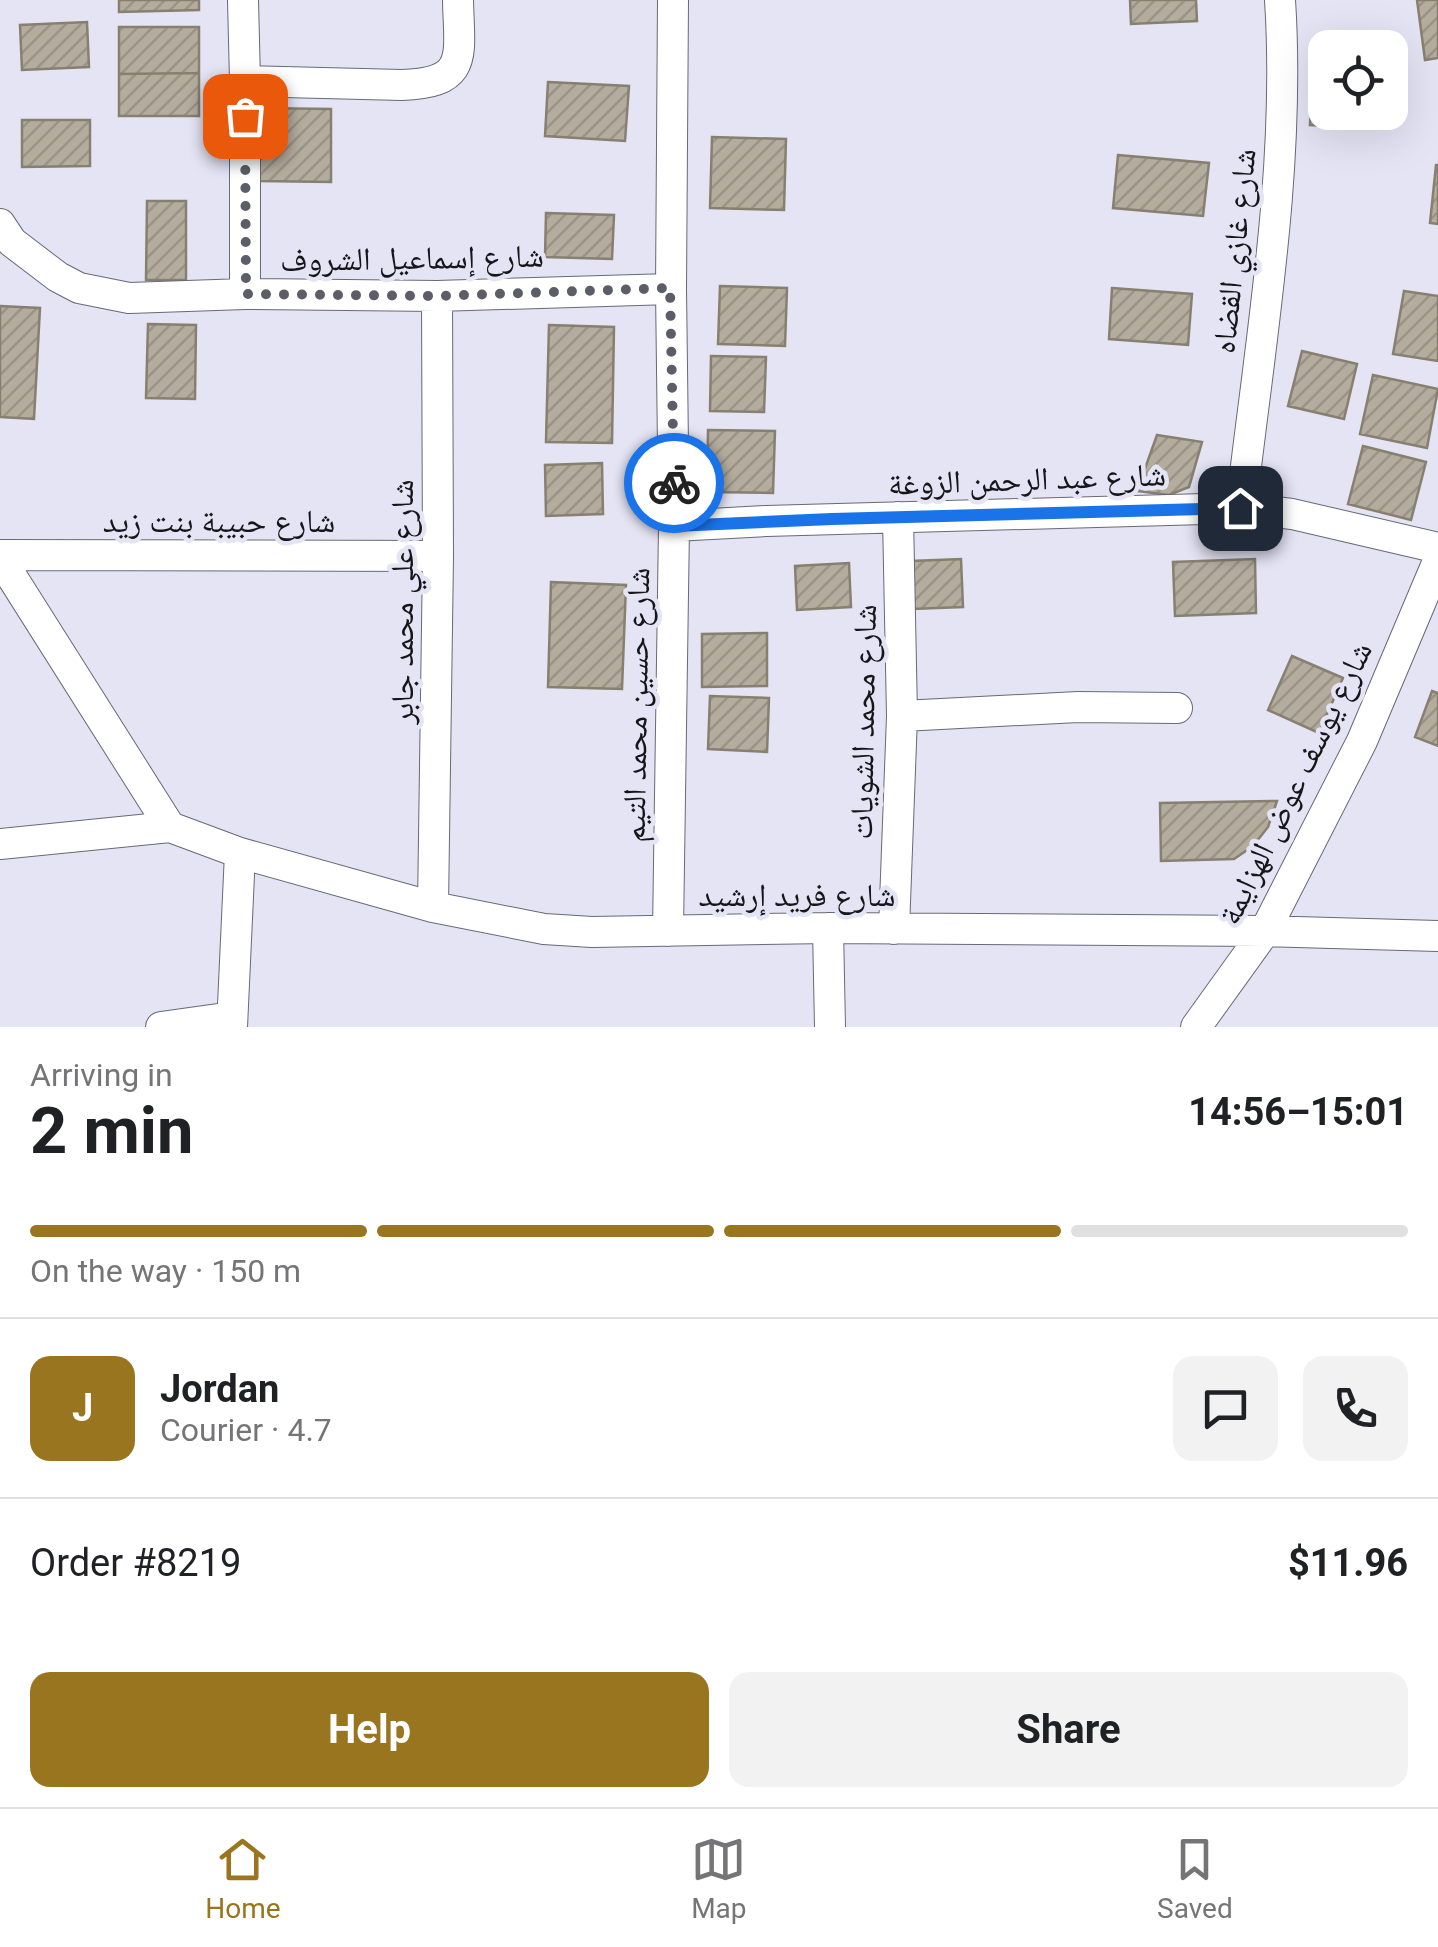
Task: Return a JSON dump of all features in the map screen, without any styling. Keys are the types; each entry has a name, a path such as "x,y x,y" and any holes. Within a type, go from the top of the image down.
{"street":[{"path":"242,0 246,294"},
{"path":"245,81 402,85 444,78 456,64 459,48 458,0"},
{"name":"شارع حسين محمد التيم","path":"668,931 674,526 670,288 673,0"},
{"name":"شارع غازي القضاه","path":"1240,508 1280,155 1284,56 1280,0"},
{"name":"شارع إسماعيل الشروف","path":"0,224 12,242 58,277 79,288 130,298 246,294 437,296 670,288"},
{"name":"شارع علي محمد جابر","path":"434,907 437,296"},
{"name":"شارع عبد الرحمن الزوغة","path":"674,526 1240,508 1292,514 1438,548"},
{"name":"شارع محمد الشويات","path":"894,928 902,716 898,517"},
{"path":"0,556 170,827"},
{"name":"شارع حبيبة بنت زيد","path":"0,556 438,556"},
{"name":"شارع يوسف عوض الهزايمة","path":"1196,1027 1264,931 1362,741 1438,561"},
{"path":"902,716 1177,708"},
{"name":"شارع فريد إرشيد","path":"0,844 170,827 240,853 434,907 544,929 592,932 894,928 1438,936"},
{"path":"162,1027 232,1022 240,853"},
{"path":"828,928 830,1027"}],"building":[{"path":"119,0 199,0 199,10 119,12"},
{"path":"1130,0 1196,0 1197,21 1131,24"},
{"path":"1417,0 1438,0 1438,58 1425,60"},
{"path":"87,22 89,67 22,70 20,25"},
{"path":"119,27 199,27 199,73 119,74"},
{"path":"199,73 199,116 119,116 119,74"},
{"path":"548,82 629,86 625,141 545,136"},
{"path":"257,108 331,109 331,182 257,181"},
{"path":"22,120 90,120 90,166 22,167"},
{"path":"712,137 786,139 784,210 710,208"},
{"path":"1118,155 1209,163 1203,216 1113,208"},
{"path":"1438,165 1438,224 1430,223"},
{"path":"147,201 186,201 186,280 146,280"},
{"path":"546,213 614,215 612,259 545,257"},
{"path":"720,286 787,288 785,346 718,344"},
{"path":"1112,288 1192,294 1188,345 1109,339"},
{"path":"1404,291 1438,296 1438,361 1393,354"},
{"path":"0,306 40,308 34,419 0,417"},
{"path":"148,324 196,325 195,399 146,398"},
{"path":"549,325 614,327 612,443 546,442"},
{"path":"1302,351 1357,364 1344,419 1288,406"},
{"path":"711,356 766,357 764,412 710,411"},
{"path":"1373,375 1438,389 1427,448 1360,434"},
{"path":"708,430 775,431 773,493 707,492"},
{"path":"1157,435 1202,442 1189,487 1169,495 1137,491"},
{"path":"1363,446 1426,462 1411,520 1348,504"},
{"path":"602,463 603,514 546,516 545,465"},
{"path":"961,559 963,607 912,609 911,561"},
{"path":"1255,559 1256,613 1175,616 1173,562"},
{"path":"849,563 851,607 797,610 795,566"},
{"path":"551,582 626,585 622,689 548,687"},
{"path":"767,633 767,686 702,687 702,634"},
{"path":"1292,656 1343,678 1319,733 1268,710"},
{"path":"1432,691 1438,693 1438,746 1415,737"},
{"path":"710,696 769,698 767,752 708,749"},
{"path":"1277,801 1268,827 1253,846 1234,859 1161,861 1160,803"}],"way so far":[{"path":"245,116 246,294 437,296 670,288 674,483"}],"route":[{"path":"674,483 674,526 1240,508"}]}
